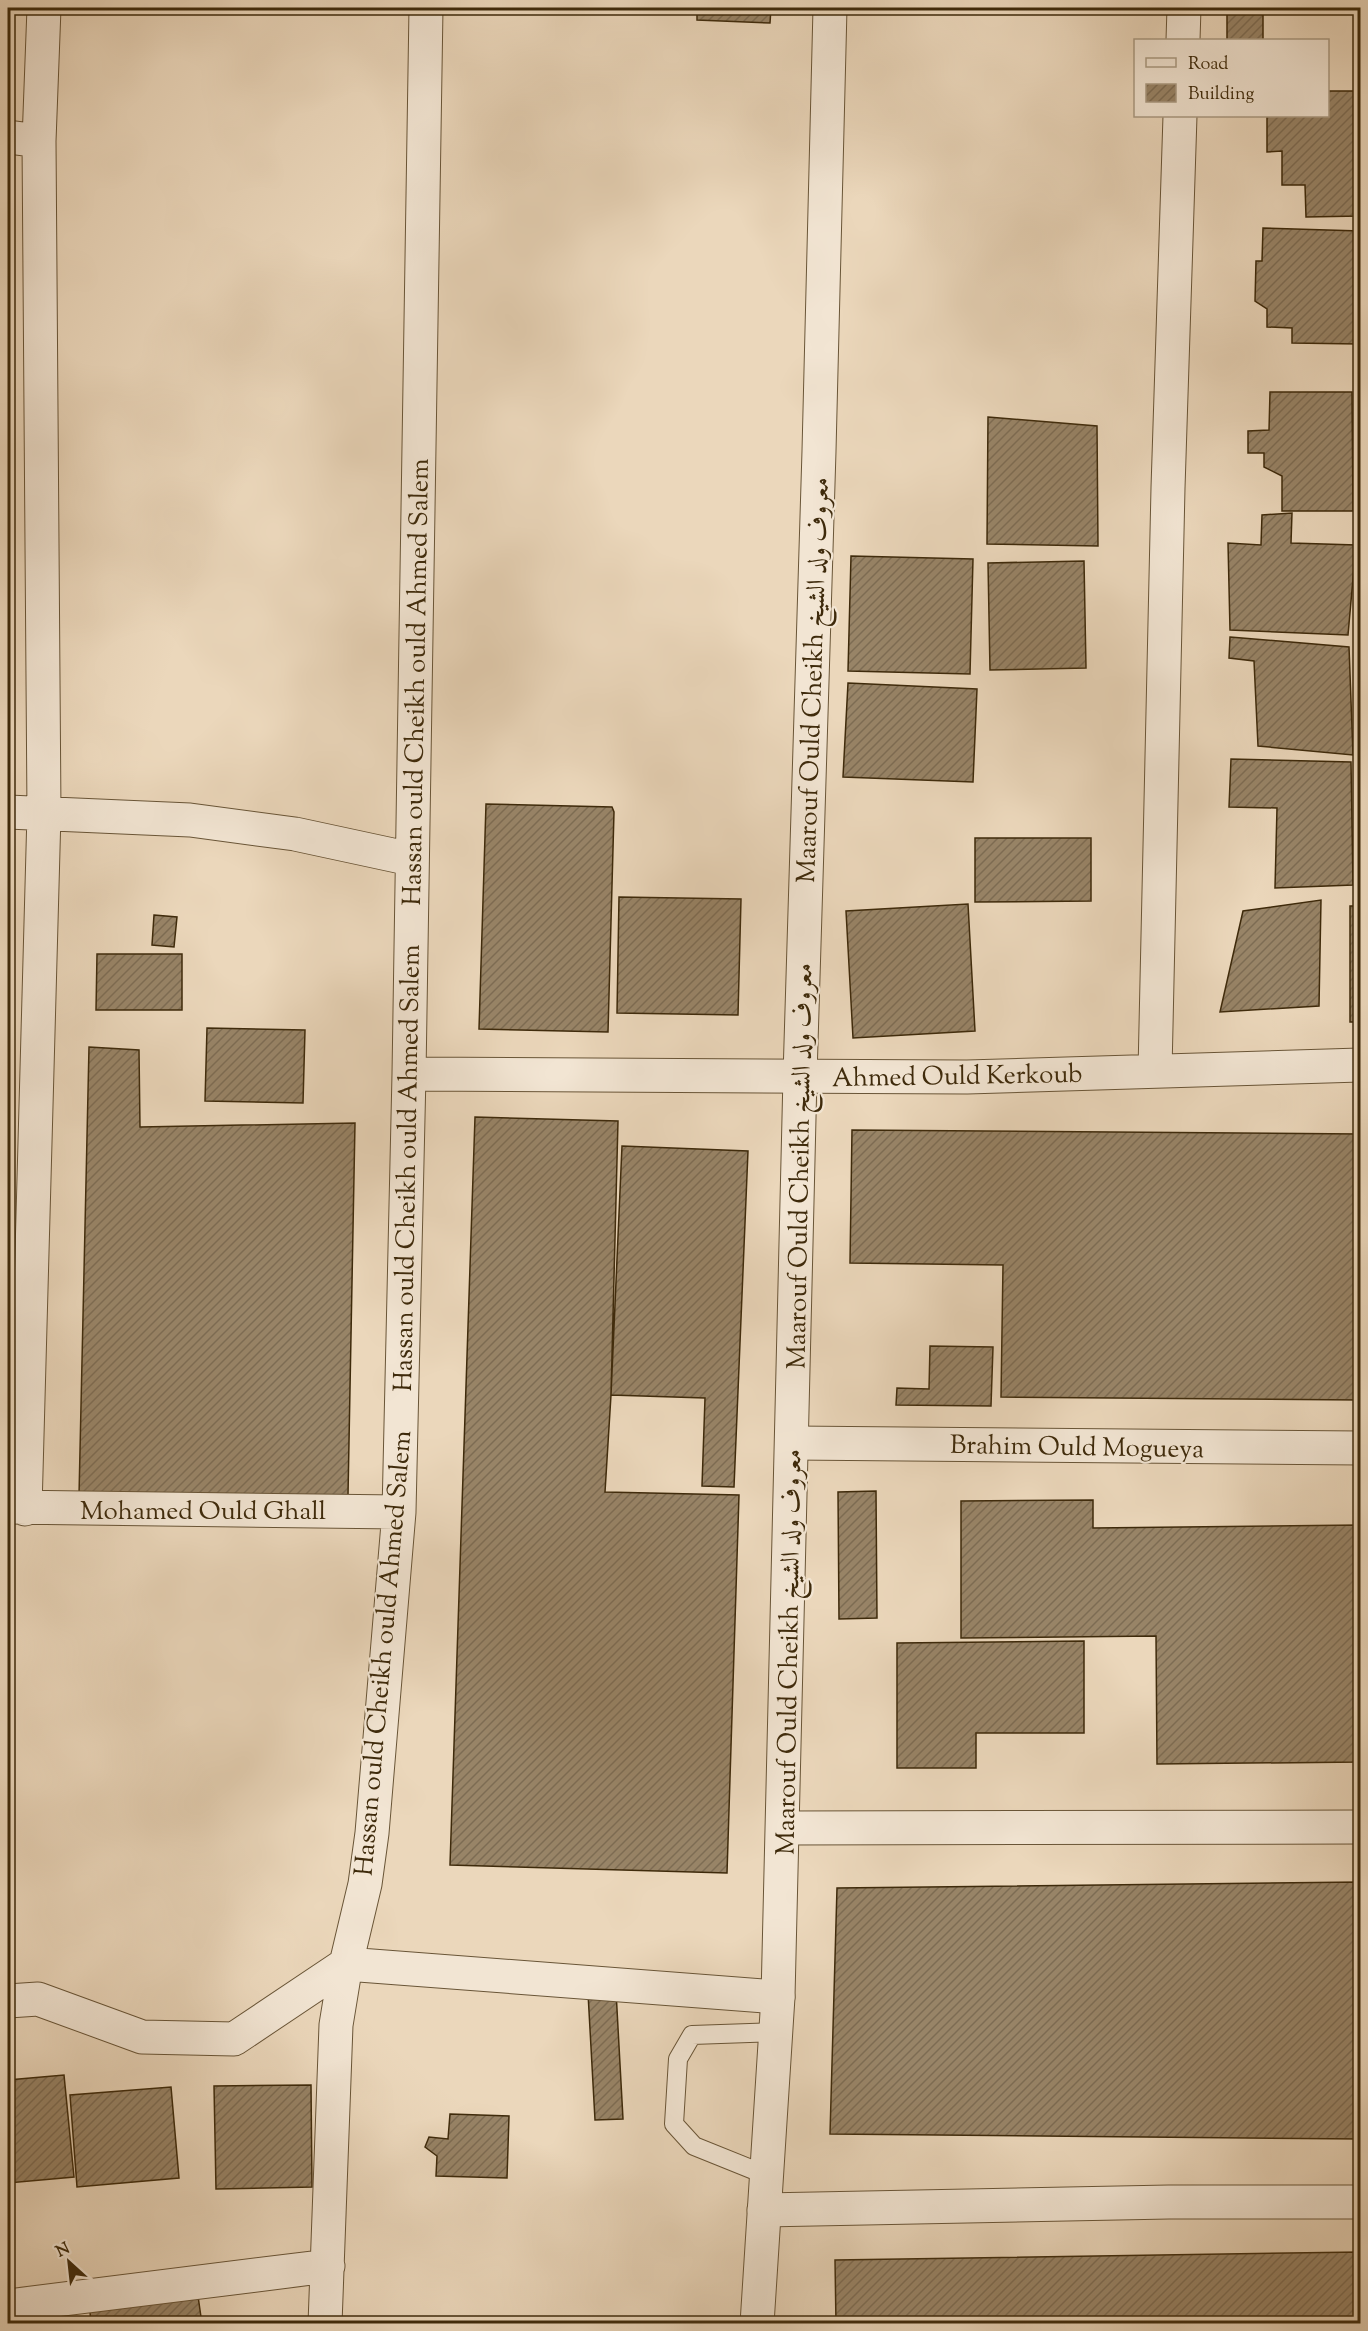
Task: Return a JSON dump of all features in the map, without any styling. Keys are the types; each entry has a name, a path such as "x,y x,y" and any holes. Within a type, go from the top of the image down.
{"street":[{"path":"16,1508 44,813 23,139 44,8"},
{"name":"Hassan ould Cheikh ould Ahmed Salem","path":"325,2324 332,2080 336,2025 346,1964 365,1884 372,1833 399,1512 409,1074 426,8"},
{"name":"Maarouf Ould Cheikh معروف ولد الشيخ","path":"757,2324 778,1997 800,1076 830,8"},
{"path":"1183,39 1184,8"},
{"path":"1155,1071 1180,117"},
{"path":"8,812 190,820 295,834 411,859"},
{"name":"Ahmed Ould Kerkoub","path":"409,1074 967,1077 1360,1065"},
{"name":"Brahim Ould Mogueya","path":"793,1443 1360,1448"},
{"name":"Mohamed Ould Ghall","path":"16,1508 399,1512"},
{"path":"783,1828 1360,1827"},
{"path":"8,2001 38,1999 142,2037 234,2039 346,1964 778,1997"},
{"path":"764,2210 1157,2202 1360,2202"},
{"path":"8,2306 53,2312 328,2266"}],"lane":[{"path":"766,2175 694,2146 674,2124 678,2059 692,2035 776,2032"}],"building":[{"path":"697,8 771,8 770,23 697,20"},
{"path":"1227,8 1263,8 1263,39 1227,39"},
{"path":"1329,91 1359,91 1360,216 1306,217 1305,185 1282,185 1282,151 1267,152 1267,117 1329,117"},
{"path":"1263,228 1360,231 1358,344 1292,343 1292,328 1267,327 1267,309 1255,301 1256,261 1262,261"},
{"path":"1270,392 1352,392 1353,511 1282,511 1282,476 1264,467 1264,453 1248,453 1248,431 1269,430"},
{"path":"988,417 1097,426 1098,546 987,544"},
{"path":"1292,513 1291,543 1356,545 1348,635 1230,630 1228,543 1261,545 1262,515"},
{"path":"851,556 973,559 970,674 848,671"},
{"path":"1084,561 1086,668 990,670 988,563"},
{"path":"1230,637 1349,647 1353,755 1258,746 1254,661 1229,658"},
{"path":"848,683 977,689 973,782 843,777"},
{"path":"1231,759 1351,762 1353,885 1275,888 1277,808 1229,807"},
{"path":"486,804 612,807 614,812 608,1032 479,1029"},
{"path":"975,838 1091,838 1091,901 975,902"},
{"path":"619,897 741,899 738,1015 617,1013"},
{"path":"1321,900 1319,1006 1220,1012 1243,911"},
{"path":"968,904 975,1031 853,1038 846,911"},
{"path":"1350,906 1360,906 1360,1022 1350,1022"},
{"path":"154,915 177,917 174,947 152,945"},
{"path":"97,954 182,954 182,1010 96,1010"},
{"path":"207,1028 305,1030 303,1103 205,1101"},
{"path":"89,1047 139,1050 140,1127 355,1123 348,1495 79,1496"},
{"path":"475,1117 618,1121 611,1395 605,1492 739,1495 727,1873 450,1865"},
{"path":"852,1130 1360,1134 1360,1400 1001,1397 1003,1265 850,1263"},
{"path":"622,1146 748,1151 734,1487 702,1486 705,1398 611,1395"},
{"path":"930,1346 993,1347 991,1406 896,1405 897,1388 929,1389"},
{"path":"876,1491 877,1618 839,1619 838,1492"},
{"path":"1093,1500 1093,1528 1360,1525 1360,1762 1157,1764 1156,1636 961,1638 961,1501"},
{"path":"1084,1641 1084,1733 976,1733 976,1768 897,1768 897,1643"},
{"path":"1360,1882 1360,2139 830,2134 837,1888"},
{"path":"616,1991 623,2119 595,2120 588,1993"},
{"path":"64,2075 74,2177 8,2183 8,2080"},
{"path":"311,2085 312,2187 216,2189 214,2086"},
{"path":"171,2087 179,2178 77,2187 70,2095"},
{"path":"450,2114 509,2116 507,2178 436,2176 437,2156 425,2147 429,2137 448,2139"},
{"path":"1360,2252 1360,2324 836,2324 835,2260"},
{"path":"198,2296 202,2324 91,2324 90,2312"}]}
